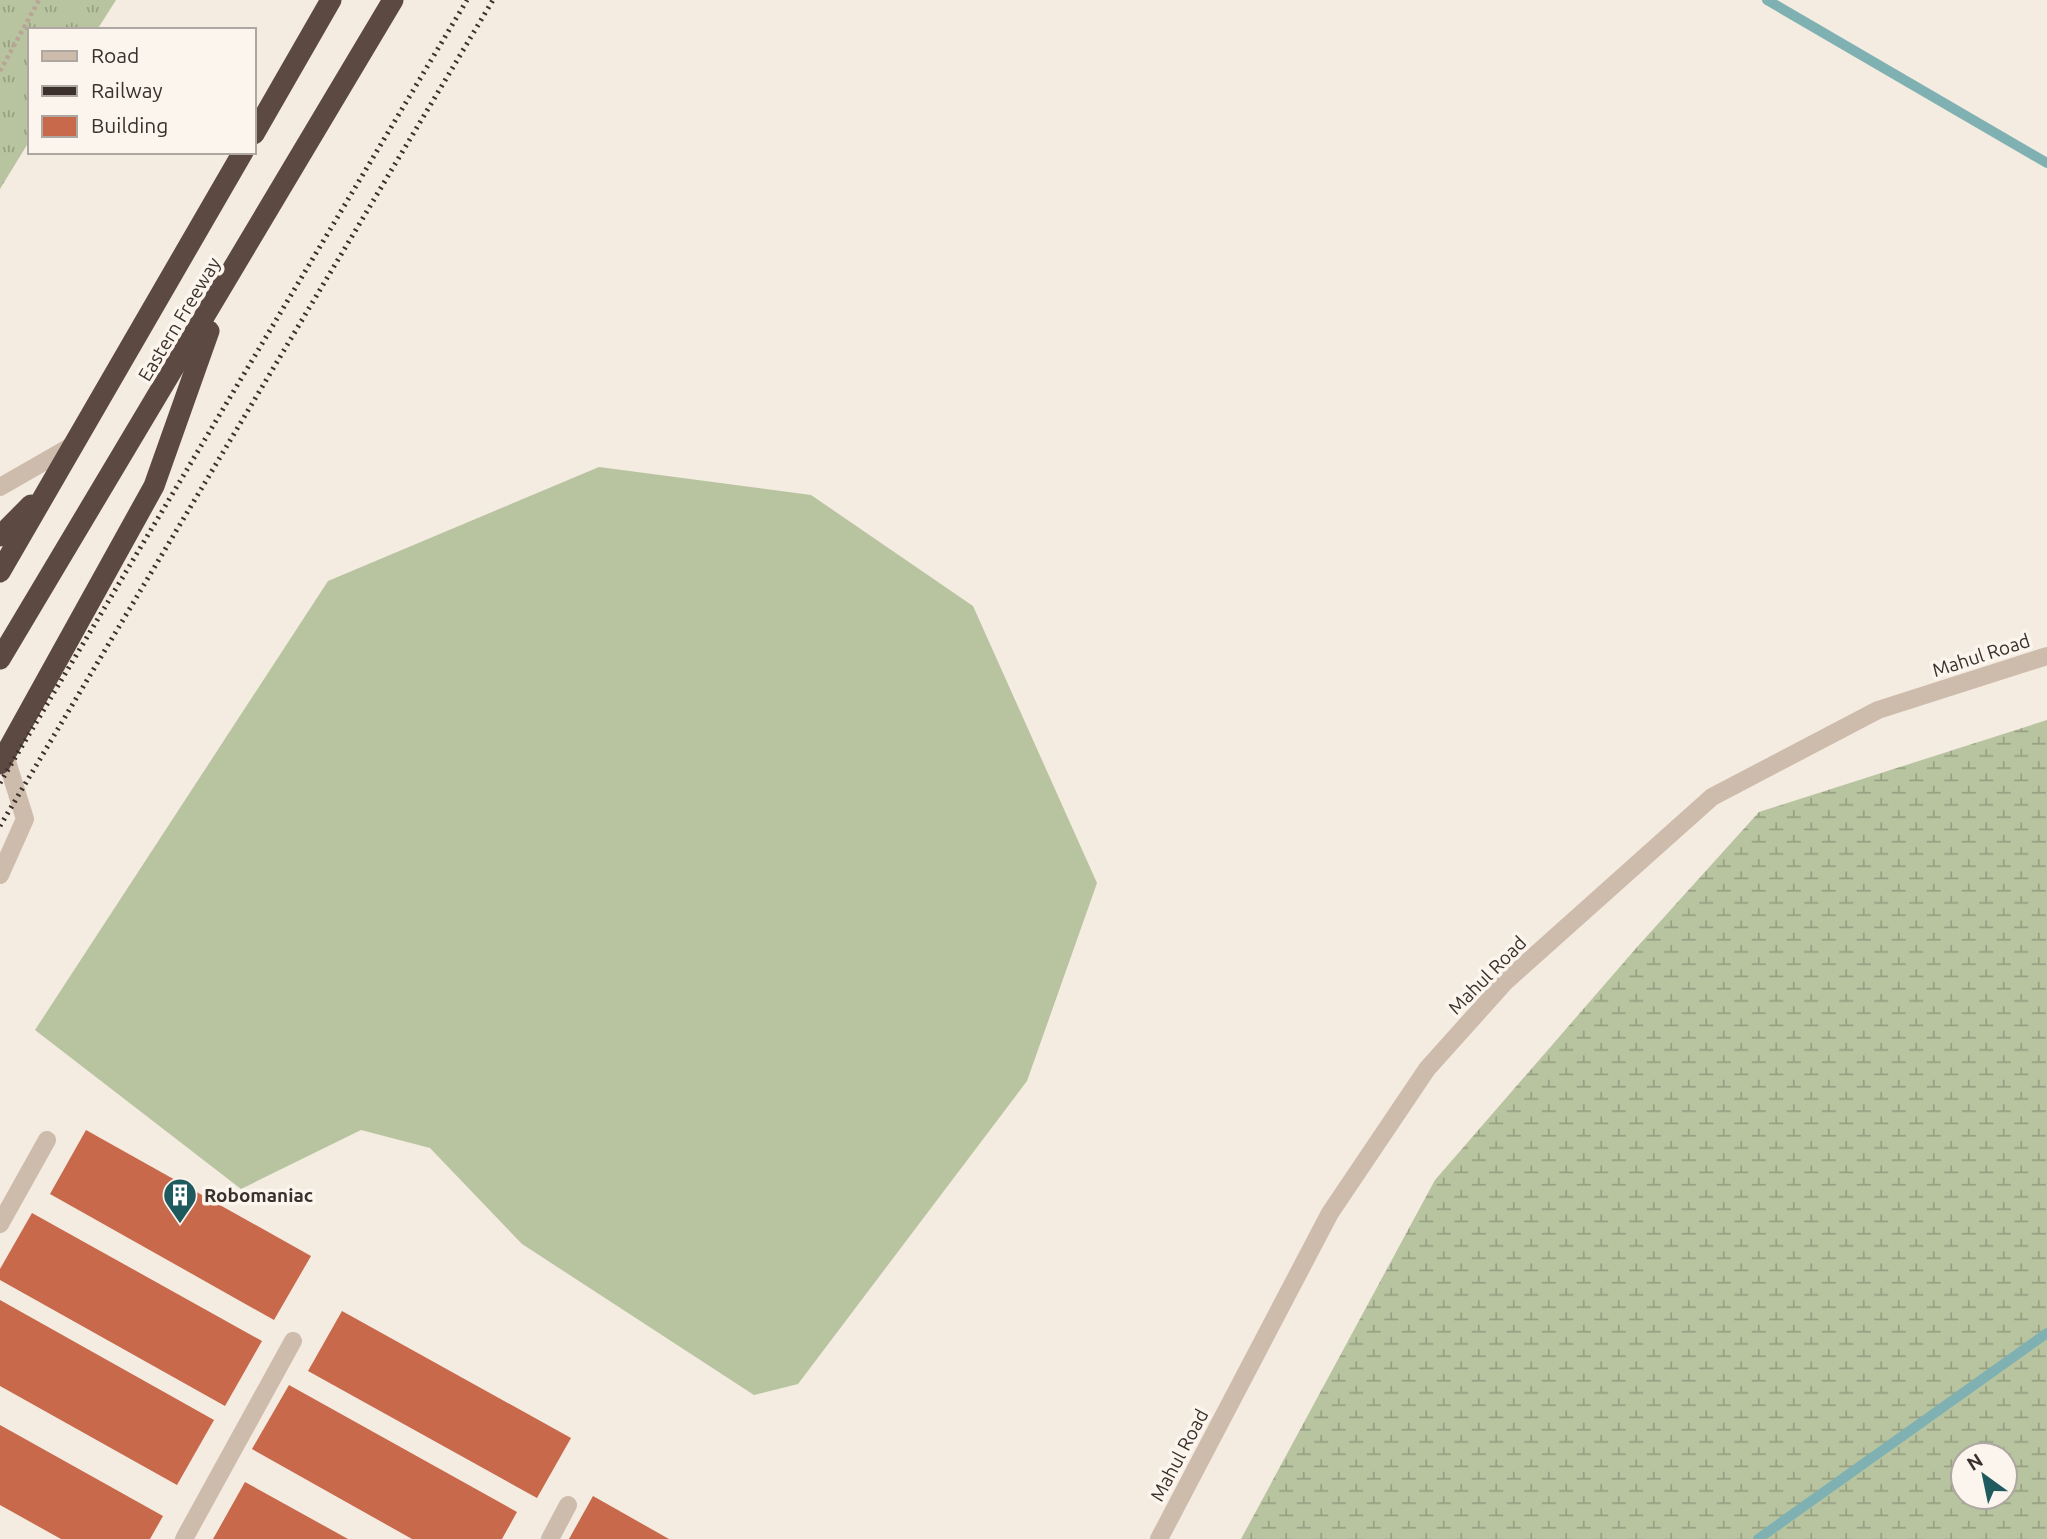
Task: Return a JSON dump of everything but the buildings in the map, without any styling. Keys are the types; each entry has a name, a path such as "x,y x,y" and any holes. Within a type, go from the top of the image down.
{"highway":[{"path":"256,131 331,0"},
{"name":"Eastern Freeway","path":"0,659 225,286 393,0"},
{"name":"Eastern Freeway","path":"0,572 242,154"},
{"path":"2,760 154,486 225,286"},
{"path":"0,536 51,485"}],"street":[{"path":"0,488 75,444"},
{"name":"Mahul Road","path":"1159,1539 1330,1213 1427,1069 1505,982 1712,797 1878,710 2047,656"},
{"path":"0,874 25,819 2,760"},
{"path":"0,1224 47,1140"},
{"path":"184,1539 293,1341"},
{"path":"550,1539 568,1505"}],"path":[{"path":"0,71 39,0"}],"green space":[{"path":"0,0 116,0 98,28 28,28 28,143 0,189"},
{"path":"599,467 811,495 973,606 1097,883 1027,1081 798,1384 754,1395 522,1244 430,1148 361,1130 241,1189 35,1030 328,581"},
{"path":"2047,720 2047,1539 1241,1539 1435,1180 1638,946 1759,812"}],"waterway":[{"path":"1767,0 2047,163"},
{"path":"1758,1539 2047,1333"}],"railway":[{"path":"0,783 467,0"},
{"path":"0,826 493,0"}],"place":[{"name":"Robomaniac","path":"180,1225"}]}
